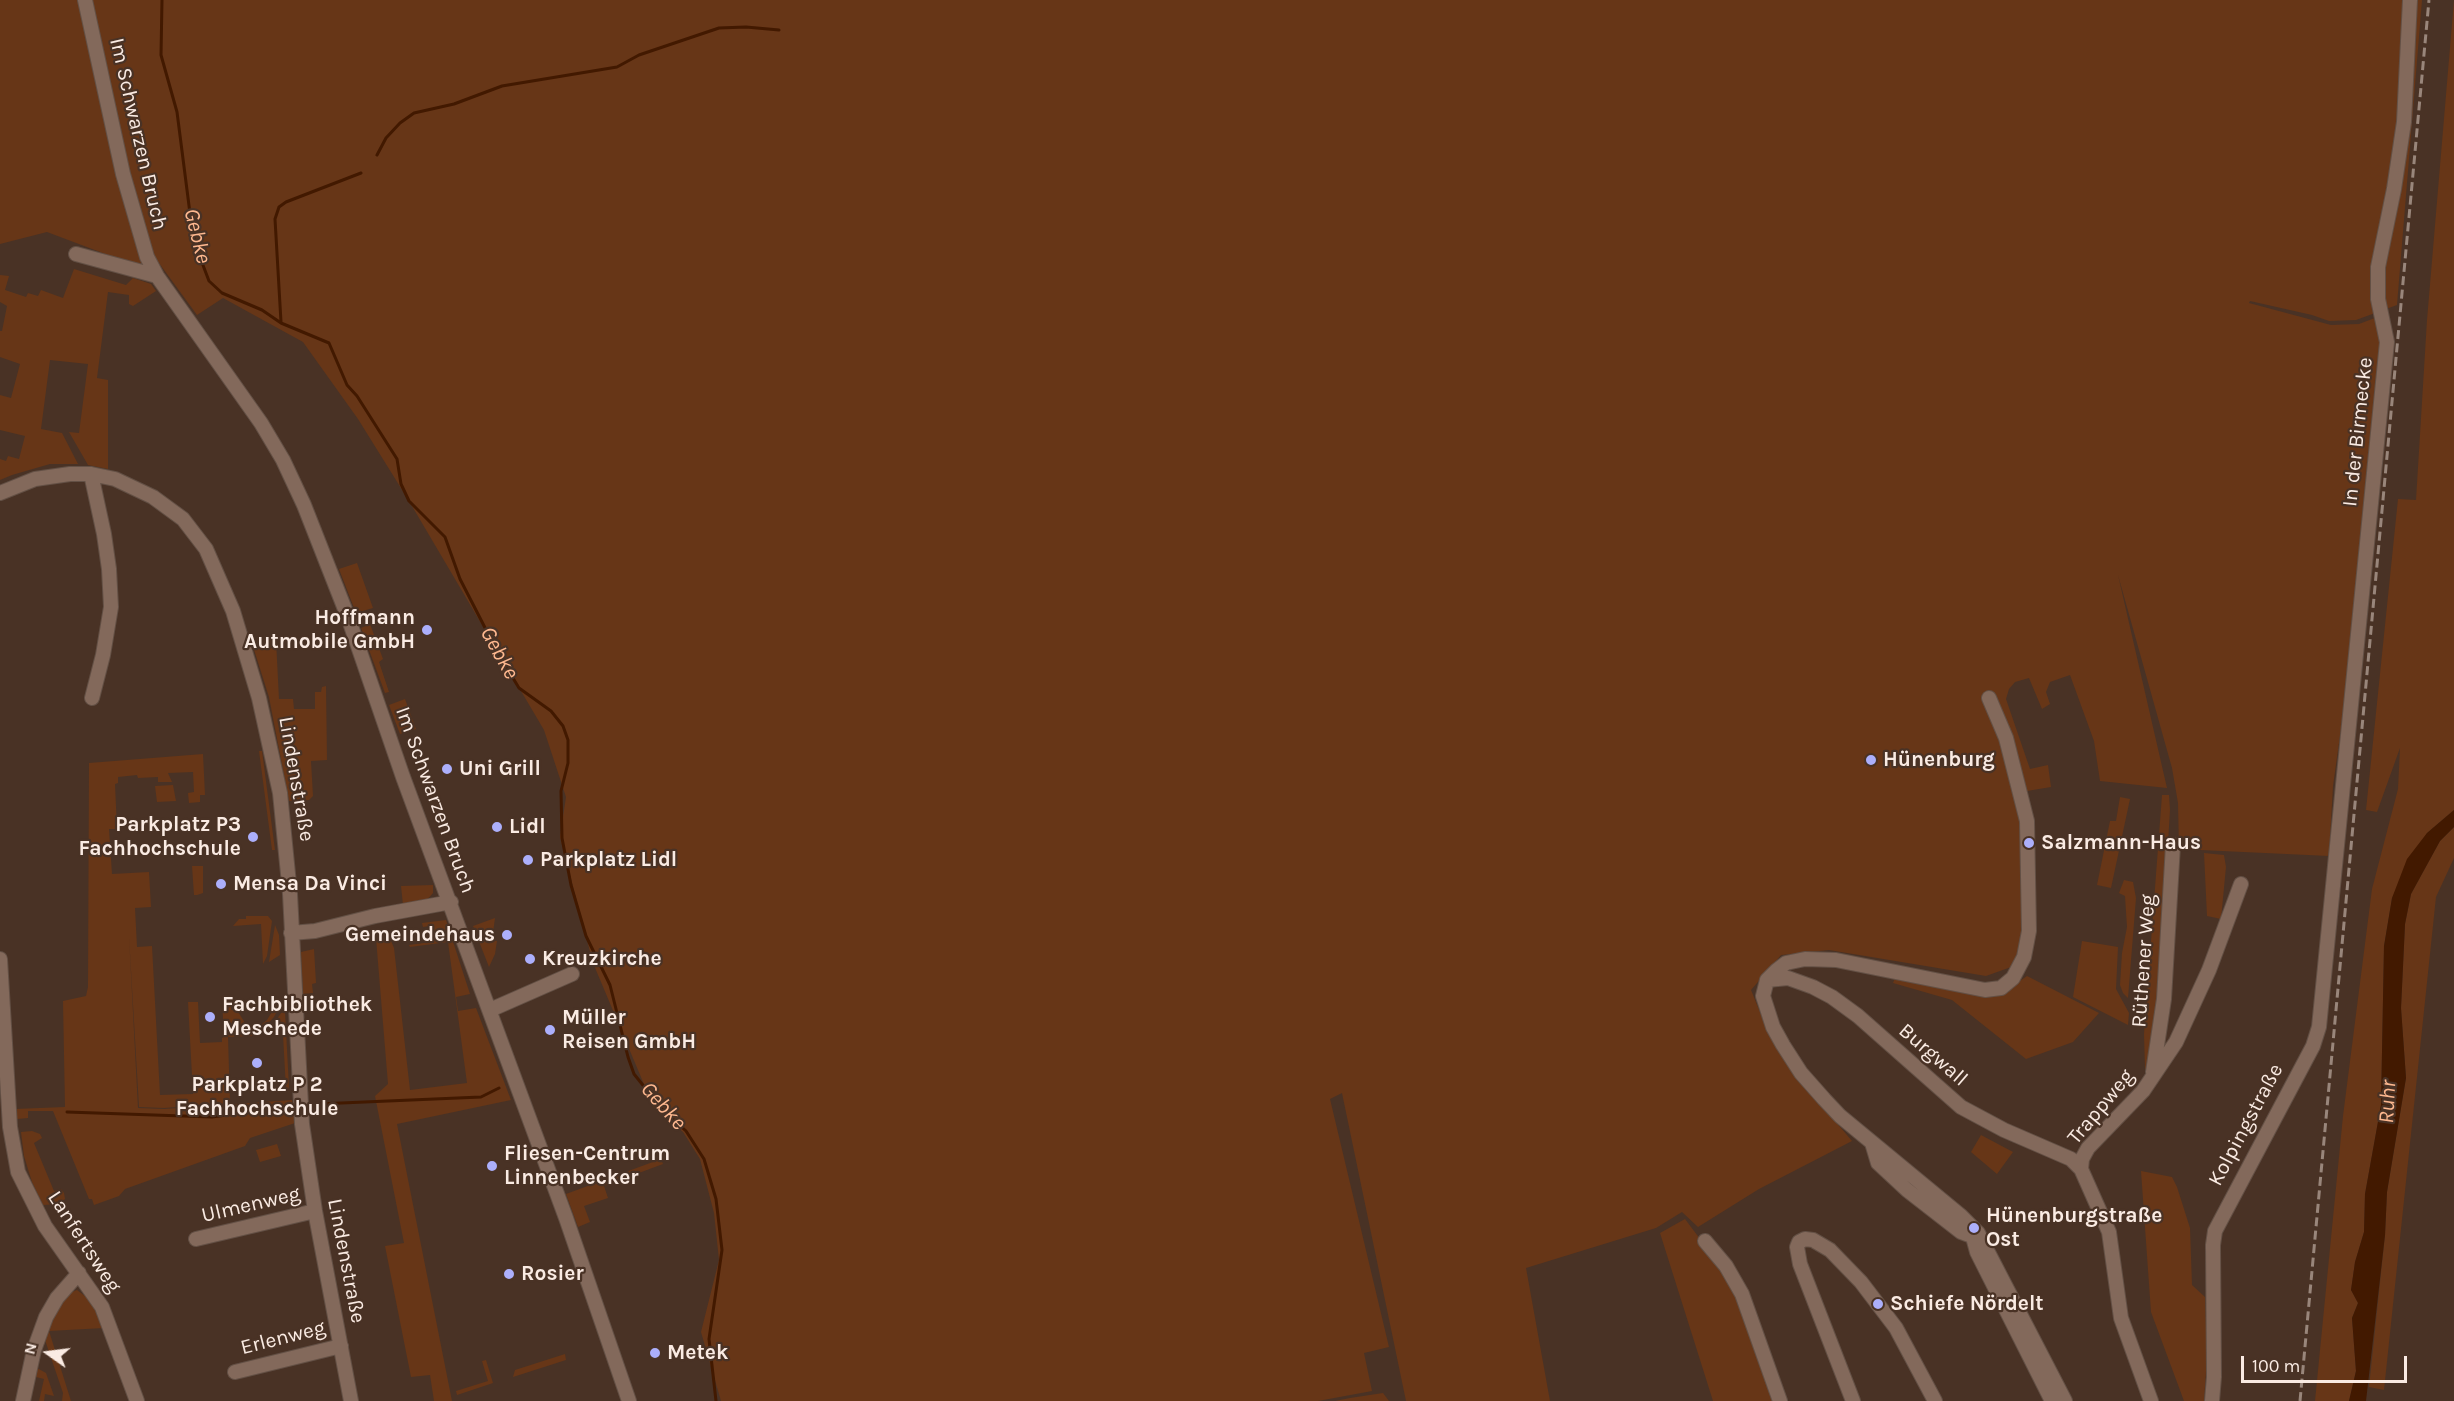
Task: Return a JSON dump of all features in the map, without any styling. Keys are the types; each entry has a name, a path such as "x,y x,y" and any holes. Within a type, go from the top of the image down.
{"street":[{"name":"Im Schwarzen Bruch","path":"85,0 125,183 142,245 156,276 255,414 283,460 304,505 348,617 403,777 572,1234 629,1401"},
{"name":"In der Birmecke","path":"2334,871 2388,342 2378,299 2378,267 2394,189 2404,122 2410,0"},
{"path":"76,254 156,276"},
{"path":"91,474 99,502 106,545 111,607 103,655 92,698"},
{"name":"Lindenstraße","path":"0,493 29,481 50,476 91,474 127,484 164,503 194,532 206,549 218,574 239,630 274,758 285,828 300,1111 315,1212 351,1401"},
{"path":"1787,971 1805,959 1836,960 1985,990 2001,988 2013,978 2024,957 2029,931 2027,821 2006,738 1989,698"},
{"name":"Rüthener Weg","path":"2151,1080 2158,1049 2164,999 2173,845"},
{"name":"Kolpingstraße","path":"2212,1401 2214,1235 2239,1182 2316,1039 2334,871"},
{"name":"Trappweg","path":"2151,1401 2121,1318 2109,1232 2082,1169 2082,1159 2088,1148 2133,1104 2172,1048 2195,1004 2241,884"},
{"path":"291,933 315,931 375,916 451,902"},
{"name":"Lanfertsweg","path":"0,959 11,1136 18,1172 45,1226 96,1297 108,1320 137,1401"},
{"name":"Burgwall","path":"1972,1237 1961,1216 1872,1143 1824,1099 1788,1054 1773,1027 1766,1008 1763,992 1767,980 1787,971 1841,1003 1961,1107 2058,1153 2075,1162 2082,1169"},
{"path":"489,1010 572,974"},
{"path":"2058,1153 2079,1152 2088,1148"},
{"name":"Ulmenweg","path":"196,1239 315,1212"},
{"path":"1972,1237 2052,1401"},
{"path":"1972,1237 2065,1401"},
{"path":"1853,1401 1800,1264 1797,1247 1800,1240 1805,1239 1820,1244 1830,1250 1852,1272 1896,1328 1935,1401"},
{"path":"1706,1241 1726,1266 1742,1294 1780,1401"},
{"path":"23,1401 34,1350 46,1317 57,1298 79,1273"},
{"name":"Erlenweg","path":"235,1371 341,1346"}],"shaded area":[{"path":"0,0 2422,0 2397,305 2356,320 2329,321 2250,301 2249,303 2331,325 2359,324 2380,316 2385,339 2359,599 2333,786 2329,856 2179,849 2178,803 2172,768 2118,575 2167,788 2100,781 2094,741 2070,675 2050,682 2046,692 2050,704 2042,709 2029,678 2015,682 2009,689 2006,699 2030,769 2048,765 2051,787 2015,793 2023,824 2022,940 2014,966 1986,976 1829,950 1781,955 1751,990 1767,1029 1785,1062 1852,1141 1759,1189 1698,1227 1682,1212 1656,1228 1526,1268 1550,1401 1406,1401 1342,1093 1330,1099 1389,1347 1364,1353 1372,1391 1318,1401 721,1401 701,1332 719,1260 714,1213 700,1159 683,1132 654,1108 593,963 560,837 566,797 544,730 409,501 358,419 303,342 223,298 197,315 159,263 132,264 47,232 0,244"},
{"path":"2454,0 2454,810 2427,833 2392,898 2384,946 2381,1105 2365,1194 2364,1232 2355,1262 2351,1290 2358,1303 2352,1318 2356,1371 2349,1401 2315,1401 2343,1116 2372,889 2398,789 2400,748 2377,812 2366,810 2398,499 2416,500 2427,320"},
{"path":"74,269 126,285 133,278 151,284 156,291 133,306 129,304 129,295 108,292 97,378 108,380 108,469 88,465 69,432 79,433 88,364 50,360 41,429 62,433 78,464 50,464 0,480 0,459 6,461 8,456 19,459 25,436 0,430 0,395 11,398 20,364 0,357 0,331 2,331 7,306 0,302 0,275 9,276 5,290 26,297 28,293 38,296 41,290 63,298"},
{"path":"357,563 373,608 356,613 339,569"},
{"path":"370,624 383,659 379,662 389,692 385,693 361,628"},
{"path":"251,640 276,640 279,699 293,699 294,709 315,709 315,692 321,692 322,687 326,686 327,760 311,761 313,796 309,800 289,801 269,697"},
{"path":"405,699 416,729 400,734 389,705"},
{"path":"259,751 262,751 275,850 272,850"},
{"path":"203,754 205,795 200,795 200,802 189,803 188,793 194,792 193,772 168,773 172,782 158,782 158,777 138,778 137,775 118,777 118,783 115,784 117,829 109,829 112,874 149,872 151,907 135,908 137,947 152,946 160,1095 193,1094 188,1002 198,1002 200,1043 222,1042 224,1037 222,1000 231,1000 231,1010 237,1010 251,1033 267,1020 276,1005 279,1007 274,1017 258,1034 228,1037 230,1103 164,1108 139,1107 129,936 138,1108 164,1109 292,1100 295,1123 250,1138 245,1146 125,1189 119,1196 94,1205 92,1199 89,1199 53,1111 28,1111 28,1118 17,1119 15,1109 65,1107 63,1001 86,996 88,987 89,763"},
{"path":"173,785 176,801 157,802 155,786"},
{"path":"2162,795 2169,795 2170,810 2159,992 2150,1068 2145,1069 2144,1034"},
{"path":"2120,797 2130,799 2111,888 2097,885 2110,821 2116,821"},
{"path":"2454,827 2454,858 2436,897 2384,1390 2369,1387 2385,1235 2387,1192 2406,1078 2401,1008 2405,924 2411,894 2440,841"},
{"path":"2204,853 2224,855 2226,867 2221,919 2207,916"},
{"path":"192,866 203,866 203,893 197,895 194,895"},
{"path":"2124,880 2133,882 2136,898 2128,998 2120,985 2122,953 2127,927 2125,896 2119,893"},
{"path":"433,885 433,893 426,901 403,905 401,886"},
{"path":"246,916 268,916 272,921 267,956 263,964 261,924 233,926 239,919 246,919"},
{"path":"495,918 492,940 497,941 495,954 489,967 473,926"},
{"path":"446,920 470,994 456,997 458,1011 476,1008 511,1100 397,1124 452,1401 434,1401 430,1375 411,1377 385,1246 404,1243 375,1096 388,1084 376,938 389,936 394,948 410,1090 467,1083 448,942 410,947 409,945 431,942 429,926 423,927 422,923"},
{"path":"275,925 279,935 280,955 269,962"},
{"path":"2082,941 2118,947 2116,989 2129,1013 2128,1025 2073,997"},
{"path":"314,949 316,983 312,984 313,993 303,994 301,952"},
{"path":"1897,973 2003,993 2027,976 2099,1013 2073,1042 2026,1059 1952,1000 1893,983"},
{"path":"285,1012 288,1089 286,1089 283,1035 267,1034 281,1013"},
{"path":"32,1131 40,1134 42,1138 34,1143 54,1191 61,1189 64,1193 65,1199 58,1204 43,1205 32,1182 24,1156 21,1132"},
{"path":"1981,1135 2013,1152 1997,1174 1971,1152"},
{"path":"277,1144 281,1156 260,1162 256,1150"},
{"path":"661,1159 663,1164 604,1186 608,1198 584,1206 590,1222 578,1227 566,1194"},
{"path":"2141,1171 2172,1177 2190,1228 2192,1285 2205,1297 2207,1358 2204,1401 2184,1401 2151,1312"},
{"path":"1685,1219 1733,1283 1776,1401 1713,1401 1660,1233"},
{"path":"77,1290 90,1300 104,1328 49,1331 71,1401 62,1401 63,1393 45,1340 53,1319 67,1294"},
{"path":"565,1354 566,1360 513,1377 515,1370"},
{"path":"486,1360 493,1383 457,1395 456,1391 488,1381 482,1361"},
{"path":"37,1368 46,1373 54,1396 45,1394 44,1401 39,1401 44,1379 36,1377"},
{"path":"1383,1393 1389,1401 1335,1401 1350,1398"}],"water":[{"name":"Ruhr","path":"2454,810 2454,827 2440,841 2411,894 2405,924 2401,1008 2406,1078 2387,1192 2385,1235 2366,1401 2349,1401 2356,1371 2352,1318 2358,1303 2351,1290 2355,1262 2364,1232 2365,1194 2381,1105 2384,946 2392,898 2407,859 2427,833"}],"waterway":[{"name":"Gebke","path":"162,0 161,55 177,112 192,229 209,281 222,293 262,310 281,323 329,343 347,385 357,396 397,459 401,484 409,501 445,537 460,579 499,655 519,688 551,711 563,726 568,740 568,763 561,791 562,838 571,885 586,936 610,985 634,1074 662,1109 686,1131 704,1159 716,1199 722,1250 709,1339 716,1401"},
{"path":"377,155 386,138 400,123 414,113 454,104 502,86 617,67 639,55 719,28 746,27 779,30"},
{"path":"281,322 275,219 279,207 286,202 361,173"},
{"path":"318,1104 481,1097 499,1088"},
{"path":"67,1112 212,1117 289,1106"}],"railway":[{"path":"2300,1401 2429,0"}],"place":[{"name":"Hoffmann Autmobile GmbH","path":"427,630"},
{"name":"Hünenburg","path":"1871,760"},
{"name":"Uni Grill","path":"447,769"},
{"name":"Lidl","path":"497,827"},
{"name":"Parkplatz P3 Fachhochschule","path":"253,837"},
{"name":"Salzmann-Haus","path":"2029,843"},
{"name":"Parkplatz Lidl","path":"528,860"},
{"name":"Mensa Da Vinci","path":"221,884"},
{"name":"Gemeindehaus","path":"507,935"},
{"name":"Kreuzkirche","path":"530,959"},
{"name":"Fachbibliothek Meschede","path":"210,1017"},
{"name":"Müller Reisen GmbH","path":"550,1030"},
{"name":"Parkplatz P 2 Fachhochschule","path":"257,1063"},
{"name":"Fliesen-Centrum Linnenbecker","path":"492,1166"},
{"name":"Hünenburgstraße Ost","path":"1974,1228"},
{"name":"Rosier","path":"509,1274"},
{"name":"Schiefe Nördelt","path":"1878,1304"},
{"name":"Metek","path":"655,1353"}]}
